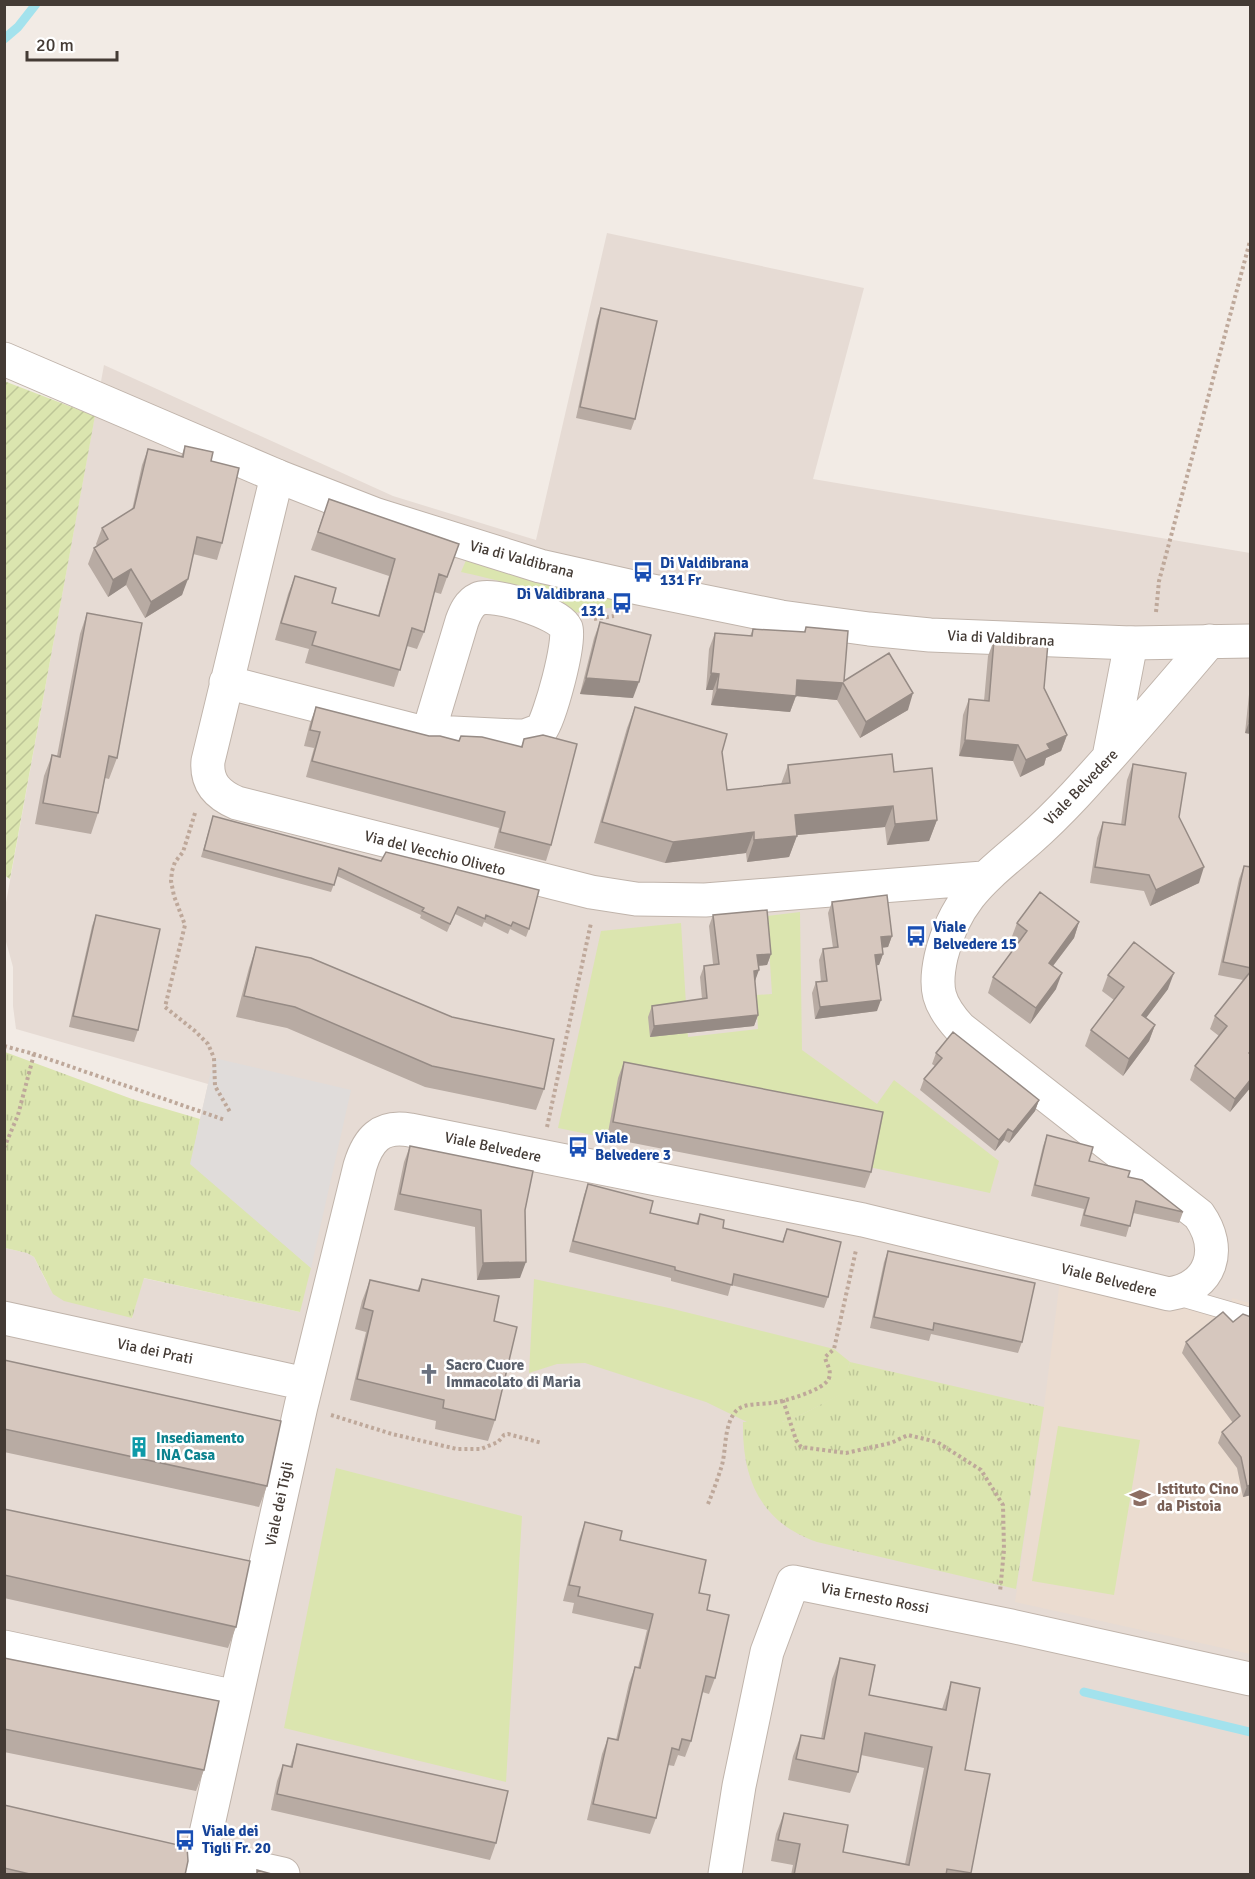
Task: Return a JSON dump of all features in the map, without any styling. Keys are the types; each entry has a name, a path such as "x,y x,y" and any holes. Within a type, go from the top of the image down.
{"street":[{"name":"Via di Valdibrana","path":"4,359 277,476 377,515 540,566 710,604 868,629 1056,641 1251,641"},
{"name":"Via del Vecchio Oliveto","path":"277,476 210,748 207,772 217,792 227,799 598,893 636,899 705,900 983,878"},
{"path":"226,682 428,734 453,732 525,736 541,730 549,714 566,645 566,629 562,622 548,613 500,599 485,597 477,599 462,621 428,734"},
{"name":"Viale Belvedere","path":"374,1138 382,1132 401,1128 863,1220 1169,1294 1193,1286 1202,1278 1210,1263 1212,1245 1209,1233 1199,1215 970,1036 950,1017 941,1003 937,983 949,930 962,904 983,878 1031,838 1109,759 1210,641"},
{"path":"1109,759 1142,642"},
{"name":"Viale dei Tigli","path":"199,1865 303,1395 360,1166 367,1147 374,1138"},
{"name":"Via dei Prati","path":"4,1318 303,1395"},
{"name":"Via Ernesto Rossi","path":"725,1875 739,1786 766,1652 793,1582 1251,1679"},
{"path":"4,1647 236,1697"},
{"path":"199,1865 283,1875"}],"lane":[{"path":"1169,1294 1251,1317"}],"path":[{"path":"1142,642 1251,241"},
{"path":"183,852 173,867 171,880 184,932 165,1007 208,1044 214,1058 215,1086 230,1112"},
{"path":"540,1157 598,893"},
{"path":"4,1046 34,1054 225,1120"},
{"path":"4,1148 18,1114 34,1054"},
{"path":"708,1504 722,1465 733,1415 740,1408 783,1400 813,1391 827,1382 830,1368 825,1357 834,1350 863,1220"},
{"path":"303,1395 392,1434 457,1449 482,1449 498,1442 508,1434 542,1443"},
{"path":"783,1400 796,1440 801,1448 846,1453 891,1443 908,1435 937,1442 981,1470 1003,1505 1003,1569 993,1623"}],"shaded area":[{"path":"607,233 864,288 813,479 1250,553 1250,1874 5,1874 5,1248 34,1257 47,1283 132,1318 143,1278 300,1312 190,1164 208,1084 16,1029 13,1006 13,967 5,938 5,908 104,365 393,496 536,540"},
{"path":"214,1058 351,1090 311,1268 190,1164"},
{"name":"Istituto Cino da Pistoia","path":"1060,1280 1230,1311 1232,1298 1250,1303 1250,1654 1015,1602"}],"green space":[{"path":"4,381 95,416 10,879 4,875"},
{"path":"470,551 650,602 567,614 531,592 504,582 461,572"},
{"path":"800,912 802,1050 877,1104 894,1080 999,1161 990,1193 869,1167 876,1128 619,1078 607,1138 558,1128 601,931 681,923 688,1037 758,1029 756,995 772,994 767,916"},
{"path":"5,1052 132,1099 200,1119 191,1164 311,1268 300,1312 144,1278 132,1318 64,1301 53,1294 34,1257 5,1248"},
{"path":"534,1279 669,1308 834,1349 850,1362 840,1395 782,1422 747,1422 706,1402 585,1363 557,1364 529,1373"},
{"path":"850,1362 1044,1407 1016,1589 817,1542 781,1523 768,1510 751,1480 746,1462 743,1422 782,1422 797,1417 839,1395"},
{"path":"1058,1426 1140,1440 1114,1595 1032,1581"},
{"path":"336,1468 522,1516 506,1782 284,1728"}],"building":[{"path":"601,308 657,321 635,419 580,407"},
{"path":"185,446 213,452 211,461 239,468 222,543 197,537 188,579 151,602 131,569 113,580 94,548 108,539 102,528 134,508 148,449 183,457"},
{"path":"329,499 459,544 447,577 439,574 424,632 412,628 400,670 312,645 316,632 281,623 295,576 336,588 332,603 379,616 395,559 318,532"},
{"path":"87,613 142,623 117,758 109,756 98,813 43,803 52,755 60,757"},
{"path":"600,622 651,635 639,682 586,678"},
{"path":"806,627 848,631 844,681 889,653 913,693 866,722 843,683 797,680 796,696 717,689 719,674 711,673 715,633 752,636 753,629 805,632"},
{"path":"994,640 1048,643 1044,688 1067,735 1047,744 1050,749 1026,760 1018,745 965,740 969,699 989,701"},
{"path":"316,707 429,736 440,736 459,741 461,736 482,737 522,747 524,739 543,735 577,744 551,845 500,832 505,812 312,761 320,732 310,730"},
{"path":"635,707 727,734 722,752 727,790 790,783 788,765 892,754 894,772 932,768 937,820 895,824 893,806 795,815 797,836 754,840 754,832 673,842 602,822"},
{"path":"1133,764 1186,773 1179,817 1204,867 1156,890 1149,875 1095,867 1103,822 1125,825"},
{"path":"213,816 381,861 386,852 539,890 529,929 513,922 511,926 486,915 485,919 458,907 450,924 422,911 424,908 339,868 334,885 204,850"},
{"path":"1244,866 1251,867 1251,968 1223,962"},
{"path":"1040,892 1079,922 1049,963 1062,973 1036,1008 993,977 1027,931 1017,923"},
{"path":"887,895 892,936 881,937 883,954 875,955 881,1000 820,1007 816,982 827,981 823,949 838,947 832,902"},
{"path":"767,910 771,954 757,955 759,970 754,971 758,1015 654,1026 652,1006 707,998 704,966 719,964 713,915"},
{"path":"96,915 160,929 138,1030 73,1016"},
{"path":"1134,942 1174,973 1142,1015 1155,1025 1129,1059 1091,1030 1124,987 1108,975"},
{"path":"256,947 311,958 452,1017 554,1039 544,1089 432,1066 295,1007 244,996"},
{"path":"1251,971 1251,1051 1249,1053 1251,1055 1251,1079 1235,1099 1195,1066 1227,1026 1215,1016"},
{"path":"953,1032 1039,1100 1013,1132 1008,1129 999,1140 924,1079 942,1058 936,1053"},
{"path":"624,1062 883,1112 871,1172 613,1122"},
{"path":"1047,1135 1093,1147 1089,1161 1130,1171 1128,1177 1142,1180 1183,1212 1136,1201 1130,1226 1084,1215 1089,1198 1035,1185"},
{"path":"410,1146 533,1171 525,1210 526,1262 483,1263 481,1210 400,1194"},
{"path":"588,1184 653,1201 650,1213 698,1224 700,1214 724,1220 723,1228 783,1242 787,1229 841,1242 828,1297 734,1274 732,1285 675,1270 675,1267 573,1241"},
{"path":"888,1251 1035,1283 1022,1342 934,1323 933,1330 874,1317"},
{"name":"Sacro Cuore Immacolato di Maria","path":"422,1279 499,1296 494,1321 517,1327 495,1420 443,1408 444,1400 357,1379 373,1311 363,1308 370,1280 419,1291"},
{"path":"1223,1312 1233,1322 1243,1314 1251,1317 1251,1485 1247,1486 1241,1457 1222,1432 1240,1416 1186,1342"},
{"name":"Insediamento INA Casa","path":"4,1360 281,1421 267,1486 4,1429"},
{"path":"4,1509 250,1561 236,1627 4,1575"},
{"path":"585,1522 622,1531 620,1540 706,1560 699,1593 710,1595 707,1610 729,1615 715,1678 706,1676 691,1741 682,1739 679,1750 672,1748 656,1818 593,1804 608,1738 618,1740 635,1667 640,1668 653,1614 578,1596 580,1587 569,1585"},
{"path":"4,1658 219,1701 204,1770 4,1729"},
{"path":"840,1658 875,1665 869,1695 946,1710 951,1682 980,1688 965,1770 990,1774 971,1873 947,1869 946,1875 794,1875 800,1844 778,1840 784,1813 848,1825 843,1852 909,1865 932,1747 865,1733 858,1772 796,1759 801,1735 824,1739"},
{"path":"297,1744 508,1791 496,1843 277,1794 283,1765 292,1767"},
{"path":"4,1805 187,1847 188,1861 185,1875 34,1875 4,1868"},
{"path":"257,1870 275,1875 257,1875"}],"waterway":[{"path":"4,39 18,27 36,4"},
{"path":"1084,1692 1250,1732"}],"place":[{"name":"Di Valdibrana 131 Fr","path":"643,572"},
{"name":"Di Valdibrana 131","path":"622,603"},
{"name":"Viale Belvedere 15","path":"916,936"},
{"name":"Viale Belvedere 3","path":"578,1147"},
{"name":"Sacro Cuore Immacolato di Maria","path":"429,1374"},
{"name":"Insediamento INA Casa","path":"139,1447"},
{"name":"Istituto Cino da Pistoia","path":"1140,1498"},
{"name":"Viale dei Tigli Fr. 20","path":"185,1840"}]}
